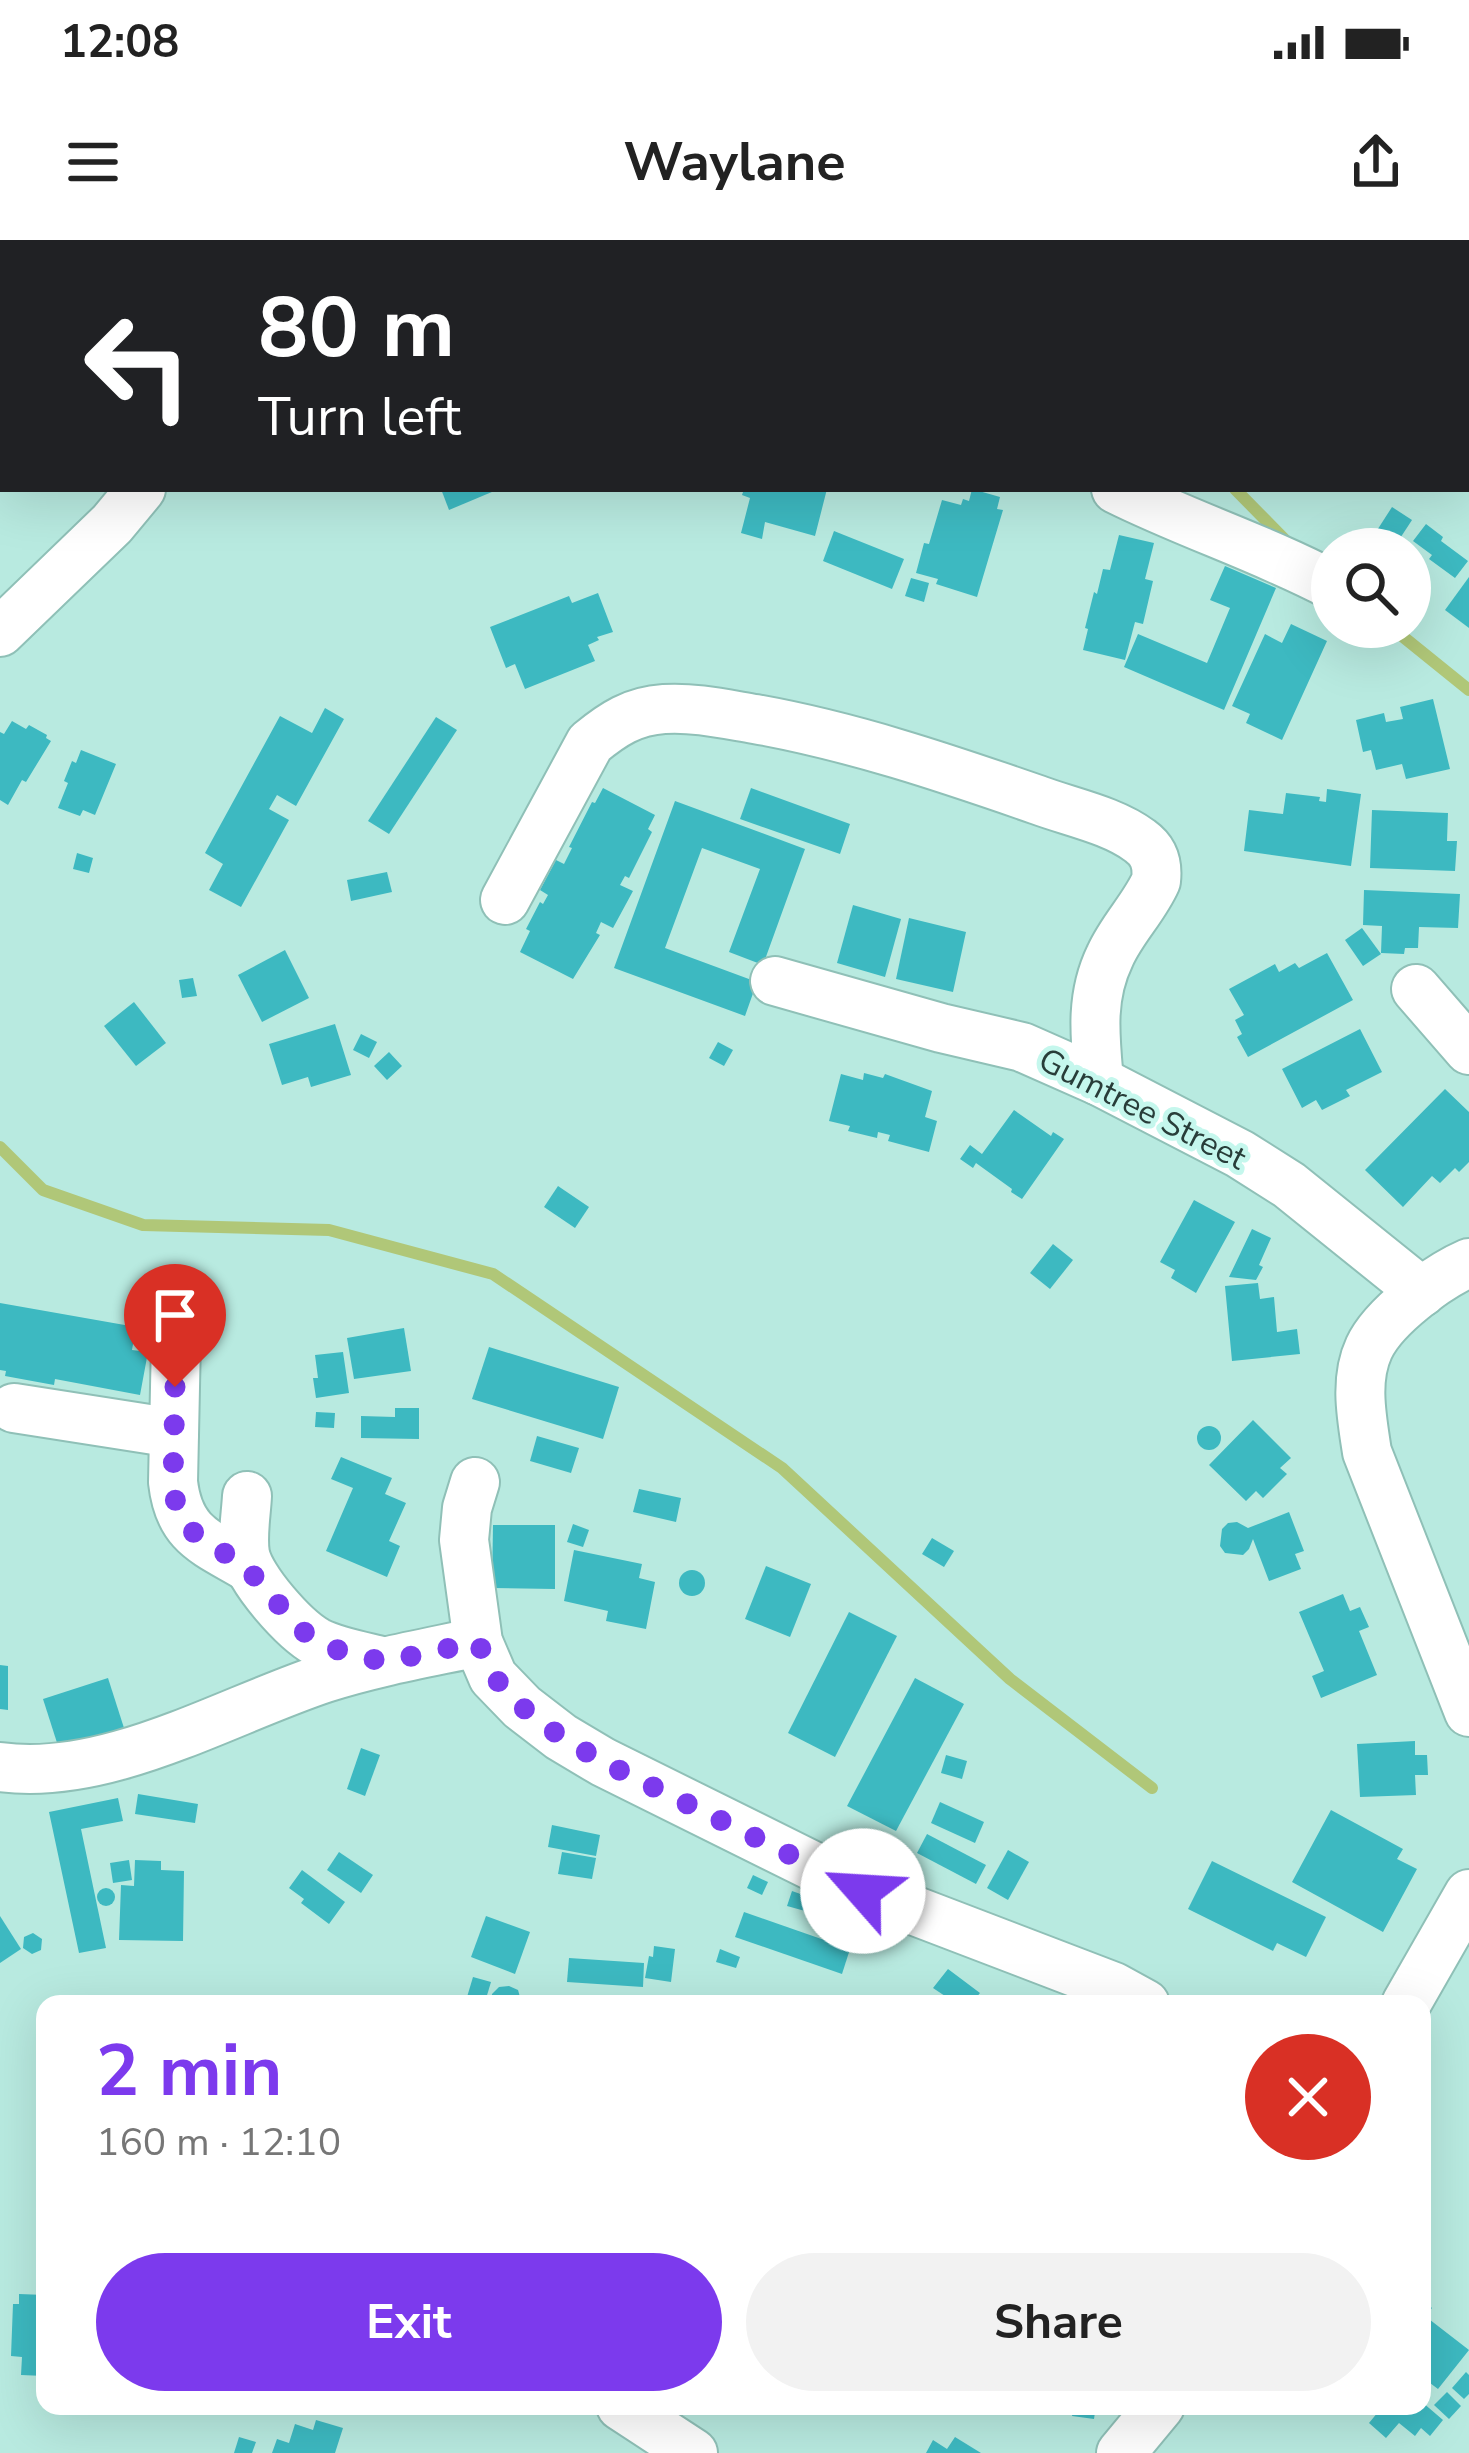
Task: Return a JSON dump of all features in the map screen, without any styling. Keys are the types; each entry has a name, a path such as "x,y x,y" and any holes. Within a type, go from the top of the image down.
{"street":[{"path":"0,632 112,524 139,492"},
{"path":"1123,492 1311,573"},
{"path":"505,900 590,742 637,712 708,711 788,725 882,750 1102,823 1138,839 1151,851 1156,881 1109,957 1097,991 1094,1019 1100,1081"},
{"name":"Gumtree Street","path":"775,981 1022,1047 1100,1081 1289,1185 1422,1292"},
{"path":"1416,989 1469,1050"},
{"path":"1469,1263 1393,1317 1369,1348 1361,1380 1367,1452 1469,1712"},
{"path":"176,1340 176,1505 182,1520 199,1538 248,1567"},
{"path":"14,1408 174,1433"},
{"path":"475,1483 464,1540 478,1642 493,1676 522,1707 603,1762 863,1891 1128,1995"},
{"path":"247,1496 244,1547 248,1567 258,1582 307,1635 338,1650 384,1662"},
{"path":"0,1767 44,1771 155,1745 327,1678 478,1642"},
{"path":"1411,1995 1469,1894"},
{"path":"635,2415 693,2453"},
{"path":"1121,2453 1153,2415"}],"building":[{"path":"442,492 492,492 449,510"},
{"path":"826,492 815,536 765,522 762,539 741,533 750,498 742,495"},
{"path":"971,492 982,492 1000,497 997,509 1003,510 977,597 916,573 942,500 961,505 963,499 969,501"},
{"path":"1392,507 1412,520 1407,528 1378,528"},
{"path":"1426,524 1443,537 1441,541 1468,561 1455,578 1431,560 1431,528 1423,528"},
{"path":"834,531 904,559 892,589 823,561"},
{"path":"1119,535 1154,543 1145,579 1153,581 1143,624 1135,622 1125,660 1083,650 1094,592 1097,594 1103,569 1110,570"},
{"path":"1225,566 1276,588 1224,710 1124,667 1138,634 1207,663 1230,608 1210,600"},
{"path":"1469,577 1469,628 1445,610"},
{"path":"911,578 929,583 924,602 905,596"},
{"path":"598,593 613,632 588,645 595,661 525,689 515,664 506,668 490,627 569,596 572,603"},
{"path":"1291,624 1311,633 1311,648 1324,648 1282,740 1246,723 1250,714 1232,706 1265,634 1282,643"},
{"path":"1433,699 1450,769 1406,779 1402,764 1376,770 1371,750 1363,752 1356,720 1384,713 1386,722 1403,719 1400,707"},
{"path":"325,708 344,719 296,806 277,795 269,809 289,820 241,907 209,890 223,864 205,853 280,716 312,733"},
{"path":"436,717 457,730 389,834 368,821"},
{"path":"12,721 26,729 29,725 51,741 8,805 0,800 0,732 4,734"},
{"path":"81,750 116,764 95,815 83,810 80,816 58,808 68,783 64,781"},
{"path":"603,788 655,815 648,829 652,832 629,878 625,876 620,885 633,891 613,928 601,922 596,933 600,935 573,979 520,952 530,931 526,929 548,895 540,890 556,860 564,864"},
{"path":"751,788 850,824 840,854 740,819"},
{"path":"1327,789 1361,794 1351,866 1244,851 1249,810 1283,814 1286,793 1326,802"},
{"path":"675,801 805,849 763,965 729,952 760,869 702,848 665,948 757,982 745,1016 614,968"},
{"path":"1372,810 1448,813 1447,841 1457,841 1455,871 1370,868"},
{"path":"77,853 93,858 89,873 73,869"},
{"path":"387,872 392,892 351,901 347,880"},
{"path":"1364,890 1460,894 1458,928 1419,927 1418,948 1405,948 1404,954 1381,953 1382,926 1363,925"},
{"path":"853,905 901,919 885,977 837,963"},
{"path":"909,918 966,932 953,992 896,979"},
{"path":"1362,928 1381,954 1363,966 1345,940"},
{"path":"285,950 309,998 262,1022 238,975"},
{"path":"1327,953 1353,1000 1248,1057 1237,1037 1242,1034 1235,1020 1244,1015 1229,989 1275,964 1279,972 1295,963 1299,968"},
{"path":"193,978 197,996 182,998 179,980"},
{"path":"134,1002 166,1043 136,1066 104,1026"},
{"path":"335,1024 351,1075 311,1087 308,1077 282,1085 269,1044"},
{"path":"1360,1029 1382,1072 1346,1090 1350,1096 1322,1110 1316,1100 1302,1108 1282,1069"},
{"path":"361,1034 377,1042 369,1058 353,1050"},
{"path":"718,1042 733,1050 724,1066 709,1058"},
{"path":"389,1052 402,1066 387,1080 374,1066"},
{"path":"864,1073 883,1078 885,1074 932,1091 925,1117 937,1121 929,1152 888,1141 890,1135 878,1132 877,1138 829,1121 841,1074 863,1080"},
{"path":"1445,1089 1469,1112 1469,1162 1440,1183 1432,1176 1403,1207 1365,1170"},
{"path":"1014,1110 1051,1136 1053,1132 1064,1139 1022,1199 976,1163 973,1168 960,1159 970,1145 982,1154"},
{"path":"558,1186 589,1207 575,1228 544,1207"},
{"path":"1194,1200 1235,1222 1196,1293 1171,1278 1175,1270 1160,1262"},
{"path":"1252,1229 1271,1238 1259,1265 1263,1267 1256,1280 1229,1277"},
{"path":"1053,1244 1073,1260 1050,1289 1030,1273"},
{"path":"1258,1283 1260,1299 1274,1297 1277,1332 1297,1329 1300,1354 1232,1361 1225,1286"},
{"path":"0,1303 136,1327 132,1350 148,1352 140,1395 55,1379 54,1385 5,1376 6,1371 0,1370"},
{"path":"404,1328 411,1371 354,1379 347,1338"},
{"path":"489,1347 619,1387 603,1439 472,1399"},
{"path":"343,1352 349,1393 316,1398 315,1355"},
{"path":"395,1408 419,1408 419,1439 361,1438 361,1416 395,1417"},
{"path":"316,1412 335,1413 334,1428 315,1427"},
{"path":"1253,1420 1291,1458 1280,1468 1287,1474 1263,1498 1256,1491 1246,1501 1209,1465"},
{"path":"1209,1426 1221,1438 1209,1450 1197,1438"},
{"path":"537,1436 579,1448 571,1473 530,1461"},
{"path":"341,1457 392,1478 385,1494 406,1503 389,1541 400,1546 387,1577 326,1551 353,1488 331,1479"},
{"path":"639,1489 681,1498 676,1522 633,1512"},
{"path":"1289,1512 1304,1551 1295,1554 1301,1569 1269,1581 1253,1539 1243,1555 1225,1553 1220,1546 1222,1529 1228,1523 1248,1528"},
{"path":"573,1524 589,1530 583,1547 567,1542"},
{"path":"493,1525 555,1525 555,1589 492,1588"},
{"path":"932,1538 954,1551 944,1567 922,1554"},
{"path":"574,1550 642,1564 639,1578 655,1582 646,1629 606,1621 608,1611 564,1601"},
{"path":"766,1566 811,1584 790,1637 745,1619"},
{"path":"692,1570 705,1583 692,1596 679,1583"},
{"path":"1343,1594 1350,1611 1360,1607 1369,1627 1359,1631 1377,1675 1321,1698 1312,1676 1324,1671 1299,1612"},
{"path":"849,1612 897,1636 835,1757 788,1733"},
{"path":"0,1665 8,1666 8,1710 0,1709"},
{"path":"108,1678 124,1728 59,1749 43,1699"},
{"path":"915,1678 964,1704 896,1831 847,1806"},
{"path":"1415,1741 1415,1755 1427,1755 1428,1775 1415,1775 1416,1795 1360,1797 1357,1744"},
{"path":"361,1748 380,1755 365,1796 347,1789"},
{"path":"946,1755 967,1761 962,1779 941,1773"},
{"path":"138,1794 198,1804 195,1823 135,1814"},
{"path":"118,1798 123,1821 81,1829 106,1948 79,1953 49,1812"},
{"path":"940,1802 984,1822 975,1843 931,1823"},
{"path":"1331,1810 1403,1849 1397,1859 1417,1869 1383,1932 1292,1882"},
{"path":"552,1825 600,1835 596,1856 548,1847"},
{"path":"927,1834 986,1865 976,1884 917,1853"},
{"path":"1008,1850 1029,1862 1008,1900 987,1888"},
{"path":"339,1852 373,1875 361,1893 327,1870"},
{"path":"562,1852 596,1858 592,1879 558,1874"},
{"path":"129,1860 132,1880 113,1883 110,1863"},
{"path":"135,1860 161,1861 161,1870 184,1871 183,1941 119,1940 121,1885 134,1886"},
{"path":"1212,1861 1326,1917 1306,1957 1277,1943 1273,1951 1188,1909"},
{"path":"302,1870 345,1902 329,1924 289,1888"},
{"path":"753,1875 768,1882 762,1895 747,1888"},
{"path":"106,1888 115,1897 106,1906 97,1897"},
{"path":"792,1891 809,1897 805,1911 787,1906"},
{"path":"814,1893 847,1903 843,1916 810,1906"},
{"path":"744,1912 850,1949 842,1974 735,1937"},
{"path":"0,1916 21,1949 0,1963"},
{"path":"486,1916 530,1932 515,1974 471,1957"},
{"path":"33,1933 42,1939 41,1950 32,1954 23,1948 24,1937"},
{"path":"654,1946 675,1949 671,1982 645,1978"},
{"path":"720,1949 740,1957 736,1968 716,1962"},
{"path":"569,1958 644,1963 643,1987 567,1982"},
{"path":"948,1969 980,1993 944,1995 933,1988"},
{"path":"473,1977 491,1982 487,1995 468,1995"},
{"path":"509,1986 519,1995 492,1995 499,1987"},
{"path":"19,2294 36,2295 36,2376 21,2375 22,2357 11,2356 13,2304 19,2304"},
{"path":"1431,2321 1469,2350 1438,2389 1431,2384"},
{"path":"1466,2372 1469,2394 1464,2399 1452,2388"},
{"path":"1447,2392 1461,2406 1449,2419 1434,2405"},
{"path":"1431,2410 1443,2420 1430,2436 1421,2428 1415,2436 1399,2423 1386,2438 1369,2423 1376,2415 1431,2415"},
{"path":"316,2420 343,2428 335,2453 272,2453 277,2439 289,2443 295,2424 313,2430"},
{"path":"239,2437 256,2442 252,2453 234,2453"},
{"path":"955,2437 981,2453 926,2453 933,2440 947,2449"}],"waterway":[{"path":"355,240 364,240"},
{"path":"1238,492 1289,544"},
{"path":"1417,648 1469,690"},
{"path":"0,1147 43,1190 143,1225 329,1230 493,1274 782,1468 1010,1679 1152,1788"}],"route":[{"path":"175,1387 173,1482 182,1520 199,1538 248,1567 307,1635 338,1650 384,1662 478,1642 493,1676 522,1707 561,1737 863,1891"}]}
